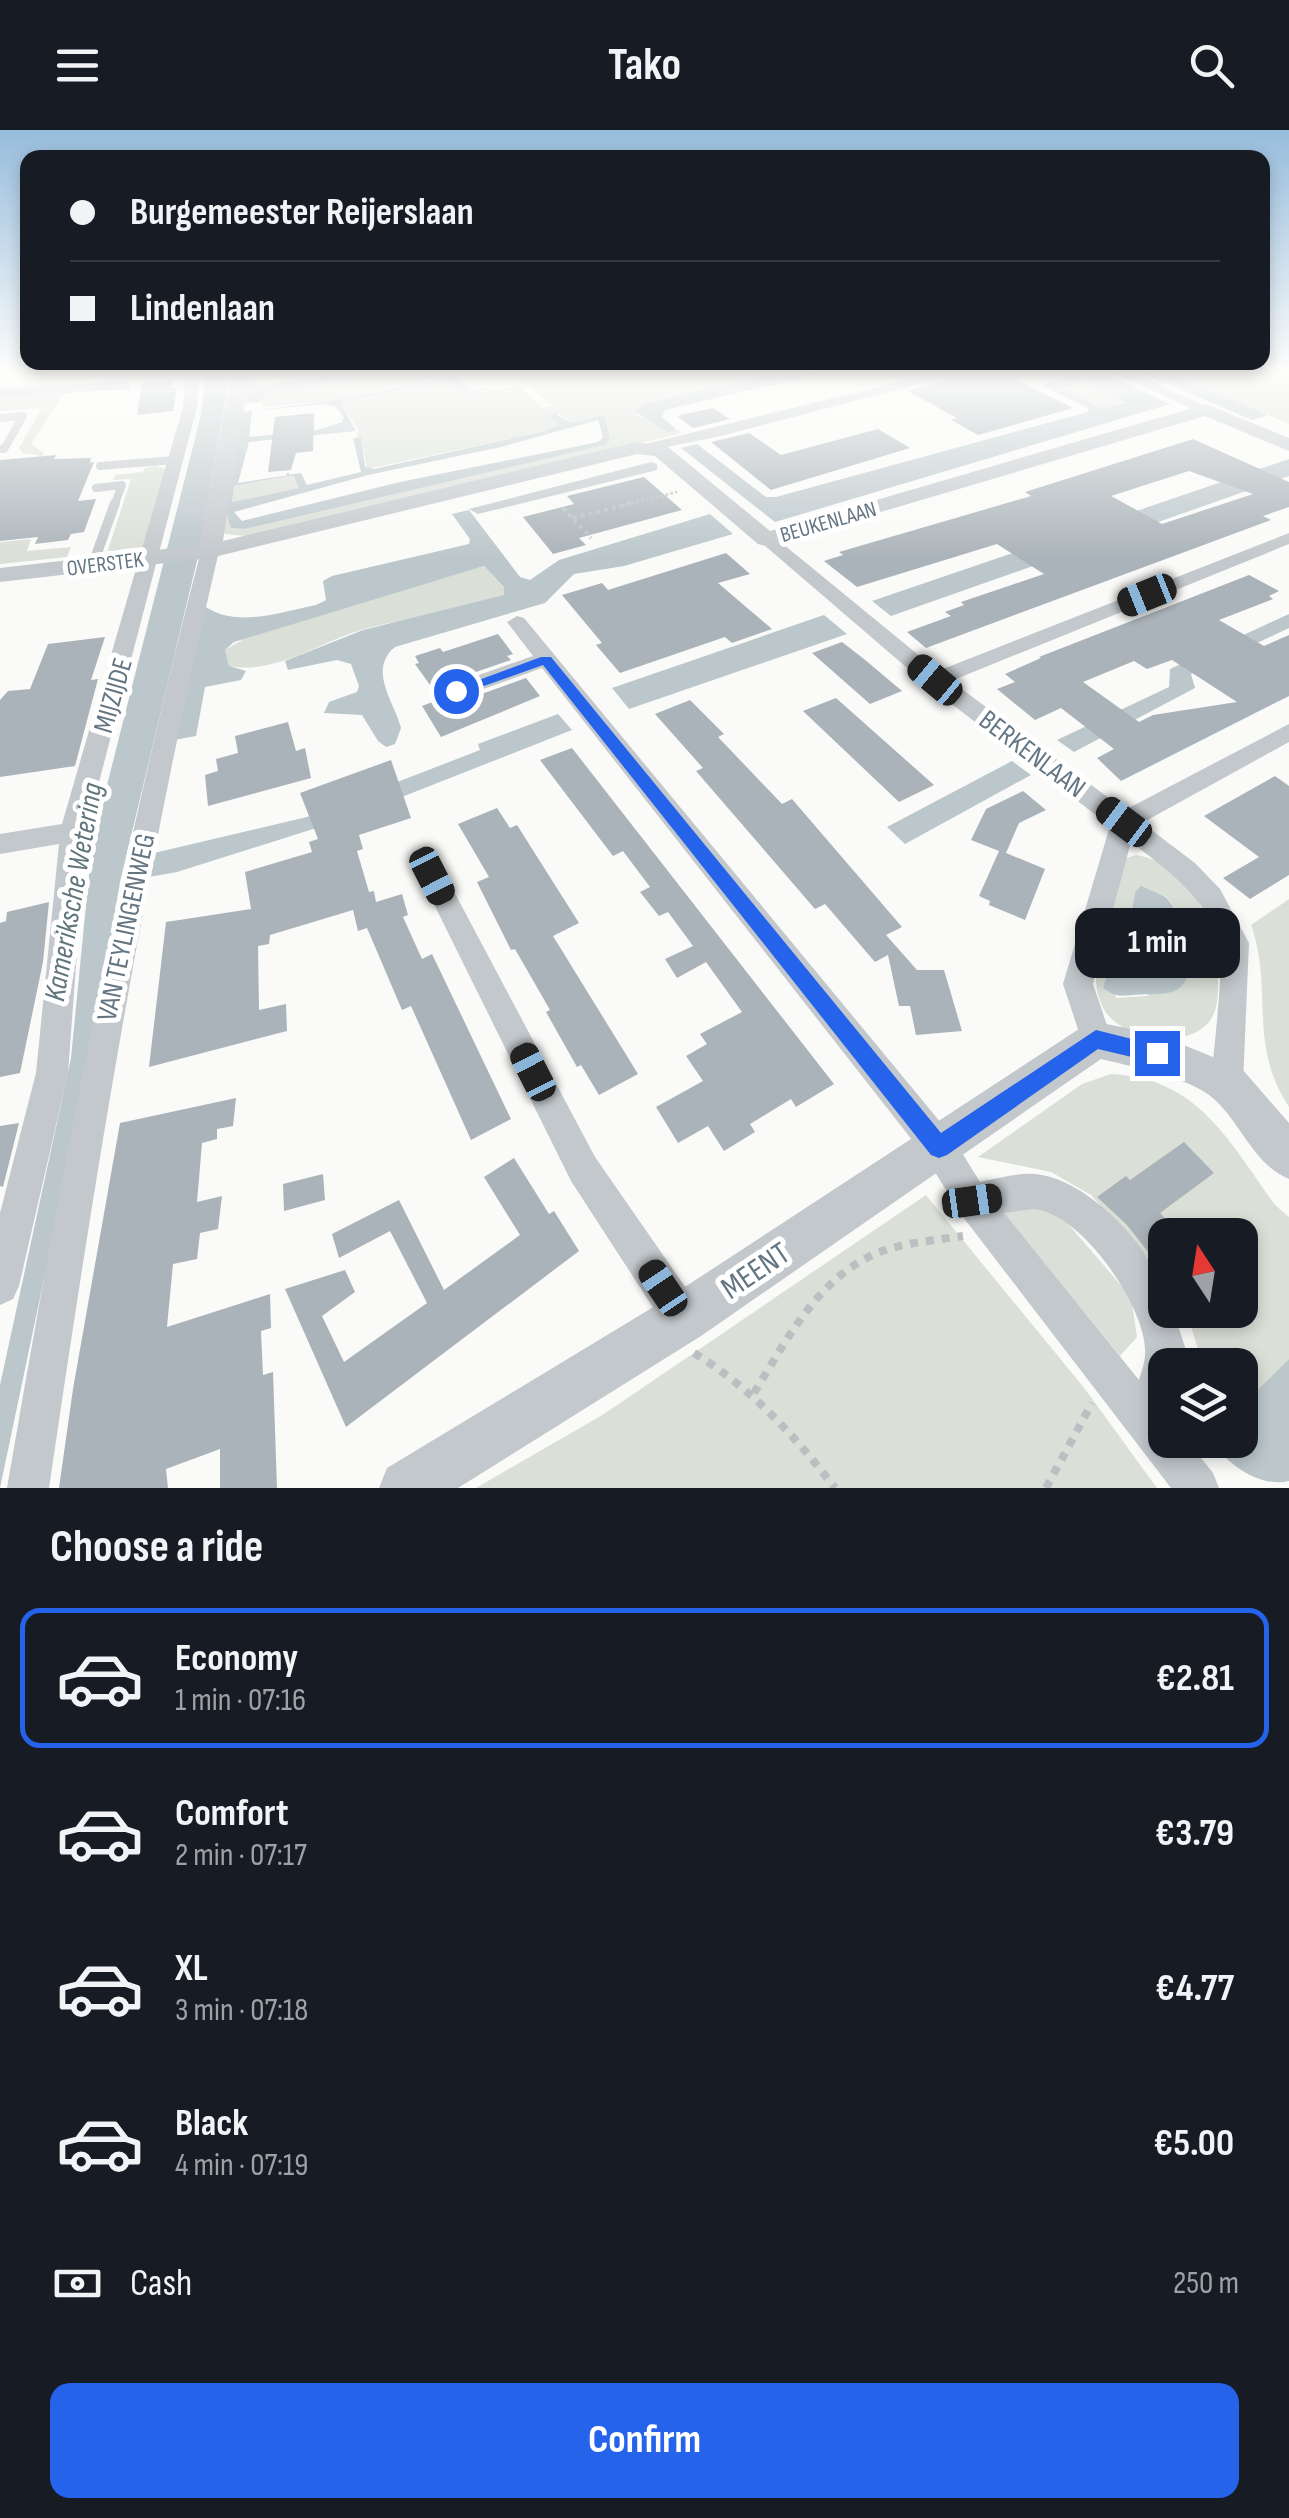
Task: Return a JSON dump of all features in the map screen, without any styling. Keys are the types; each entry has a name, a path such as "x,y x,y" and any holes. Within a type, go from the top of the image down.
{"street":[{"name":"MIJZIJDE","path":"0,1286 52,1074 73,832 154,557 183,433"},
{"name":"VAN TEYLINGENWEG","path":"28,1488 98,1053 229,433"},
{"path":"206,551 709,433"},
{"name":"BEUKENLAAN","path":"637,448 661,451 766,539 1126,433"},
{"path":"1261,433 1289,445"},
{"path":"478,510 651,467"},
{"path":"531,472 549,492"},
{"path":"935,680 1289,538"},
{"name":"BERKENLAAN","path":"766,539 935,680 1186,870 1210,896 1235,943 1227,1083"},
{"name":"OVERSTEK","path":"0,575 206,551"},
{"path":"516,622 939,1148 984,1215 1198,1488"},
{"path":"456,691 546,660"},
{"path":"1289,732 1124,822 1078,984 1096,1040 1157,1053 1227,1083 1289,1157"},
{"path":"0,844 73,832"},
{"path":"432,876 583,1170 671,1326"},
{"name":"MEENT","path":"407,1488 671,1326 1096,1040"},
{"path":"984,1215 1043,1192 1080,1212 1112,1241 1145,1287 1166,1350 1144,1420"}],"lane":[{"path":"100,466 176,460"},
{"path":"93,564 122,485 96,488"}],"path":[{"path":"573,518 702,486"},
{"path":"549,492 591,538"},
{"path":"754,1394 806,1313 843,1274 882,1251 984,1215"},
{"path":"671,1326 783,1421 835,1488"},
{"path":"1046,1488 1108,1374"}],"shaded area":[{"path":"27,433 38,433 31,444 44,453 23,453 19,448"},
{"path":"196,433 220,433 197,561 120,882 90,1060 0,1488 0,1385 71,1058 92,844"},
{"path":"240,433 249,433 249,437 333,433 249,442 238,483 301,473 307,485 361,472 353,438 361,437 365,467 374,469 534,433 550,433 368,475 234,512 242,521 400,482 598,442 602,433 609,433 610,439 605,445 245,529 231,528 227,514 228,485","holes":["294,476 299,488 232,502 234,486"]},
{"path":"357,433 534,433 367,469 361,438"},
{"path":"609,433 680,433 246,536 225,534 220,518 225,506 231,528 245,529 605,445"},
{"path":"1010,433 1072,433 775,522 681,448 697,444 766,497"},
{"path":"1289,459 1289,476 891,616 872,601"},
{"path":"157,466 167,470 147,546 111,556 107,553 131,479 113,480 115,475"},
{"path":"294,475 300,488 232,502 234,486"},
{"path":"469,510 520,577 530,580 559,560 710,514 733,534 624,566 574,574 545,603 395,647 387,656 383,676 401,728 395,744 386,747 378,741 362,715 324,713 329,702 357,692 359,686 351,664 337,660 288,670 285,661 363,630 504,595 504,587 484,566 234,642 225,650 229,666 246,671 241,680 205,687 196,736 174,740 203,605 229,616 244,617 316,605 326,600 323,581 332,576 469,544 470,539 452,514"},
{"path":"31,539 27,551 71,547 67,557 0,564 0,542"},
{"path":"484,566 504,587 505,595 474,606 361,630 279,662 246,668 229,666 225,650 249,636"},
{"path":"1289,614 1289,628 1191,674 1195,688 1074,752 1057,740 1169,687 1170,669"},
{"path":"824,615 847,634 629,709 612,688"},
{"path":"558,714 572,730 351,817 177,872 149,877 154,853 307,817 480,750 478,744"},
{"path":"1012,761 1031,775 905,844 887,827"},
{"path":"1136,855 1173,871 1187,884 1207,919 1217,958 1217,1001 1209,1022 1190,1035 1168,1037 1126,1029 1107,1013 1098,995 1099,948 1126,858","holes":["1135,892 1166,896 1185,923 1175,927 1172,934 1177,944 1188,950 1147,996 1116,998 1110,967 1135,966 1138,960 1126,945"]},
{"path":"1141,886 1166,897 1185,923 1175,927 1172,934 1193,958 1190,972 1173,992 1117,995 1103,988 1110,967 1127,969 1138,960 1126,945 1135,892"},
{"path":"1289,899 1289,1107 1269,1061 1258,949 1251,925"},
{"path":"1111,1074 1141,1078 1189,1100 1226,1136 1275,1205 1289,1217 1289,1359 1258,1389 1258,1348 1198,1348 1192,1328 1258,1328 1258,1218 1148,1218 1148,1258 1091,1195 1051,1172 978,1157 1082,1084"},
{"path":"926,1195 1085,1389 1157,1488 476,1488 604,1414"},
{"path":"1033,1204 1063,1218 1131,1297 1137,1337 1120,1356 1003,1213"},
{"path":"1289,1359 1289,1481 1255,1477 1226,1458 1258,1458 1258,1389"}],"building":[{"path":"273,433 313,433 313,451 296,453 291,470 268,472"},
{"path":"750,433 781,455 862,433 885,433 910,448 771,490 711,442"},
{"path":"1193,439 1289,482 1289,507 1263,516 1271,520 926,648 907,632 951,616 945,612 964,605 961,602 1044,574 997,544 857,587 824,561 843,555 839,552 1031,496 1025,492","holes":["1189,471 1253,494 1162,524 1111,496"]},
{"path":"56,455 54,459 91,458 90,463 94,462 78,501 96,499 84,532 71,534 68,540 35,544 38,537 0,541 0,460"},
{"path":"644,477 682,510 579,538 586,545 553,554 523,517 574,504 567,496"},
{"path":"726,553 750,574 718,583 772,629 732,643 725,637 620,673 596,645 602,643 562,595 602,583 608,590"},
{"path":"1249,575 1279,591 1269,596 1273,599 1219,620 1264,646 1289,635 1289,696 1121,781 1097,758 1114,749 1061,708 1035,720 997,689 1015,682 1005,674","holes":["1172,660 1237,702 1153,715 1139,722 1083,682 1134,661 1147,669"]},
{"path":"498,634 513,654 507,656 511,660 447,682 442,689 445,698 465,700 526,678 540,696 441,737 422,706 440,699 415,664 419,663 415,656 440,648 443,652"},
{"path":"105,637 91,680 98,679 75,766 0,777 0,700 8,691 30,689 48,644"},
{"path":"842,642 902,691 870,704 812,653"},
{"path":"836,698 934,785 899,802 803,711"},
{"path":"690,700 724,734 718,737 782,804 792,799 902,927 886,935 917,970 944,970 962,1031 916,1035 910,1006 899,1006 888,955 875,962 825,904 815,909 696,771 703,768 655,714"},
{"path":"288,722 296,751 305,748 311,778 208,806 205,775 218,771 216,759 238,753 235,736"},
{"path":"572,748 834,1084 796,1107 791,1099 750,1124 755,1132 724,1151 708,1126 678,1143 656,1107 703,1081 686,1056 707,1044 700,1034 742,1012 706,962 677,978 665,959 693,946 668,912 659,916 640,892 650,887 623,851 613,856 540,760"},
{"path":"391,760 411,818 359,835 363,849 357,851 369,892 374,891 376,902 402,894 408,915 403,917 422,959 432,954 511,1119 471,1140 411,1006 402,1010 367,928 358,931 353,910 270,935 269,944 258,946 259,1010 286,1004 287,1031 149,1067 166,922 251,909 245,872 312,852 309,842 318,839 300,793"},
{"path":"1275,776 1289,786 1289,875 1250,899 1223,878 1259,857 1204,816"},
{"path":"1023,791 1046,810 1019,823 1006,853 1045,869 1025,920 989,905 990,901 979,896 999,851 971,840 986,809"},
{"path":"497,808 510,828 517,825 579,923 553,936 638,1074 599,1095 581,1065 577,1067 546,1012 550,1010 515,949 511,950 477,882 489,877 458,824"},
{"path":"49,902 43,962 20,1073 0,1077 0,923 6,921 7,912"},
{"path":"236,1098 233,1126 217,1129 217,1139 202,1143 197,1202 222,1196 218,1229 200,1233 197,1259 173,1264 167,1327 270,1294 271,1328 261,1331 263,1375 273,1372 277,1488 220,1488 220,1449 166,1469 168,1488 59,1488 120,1123"},
{"path":"19,1123 3,1187 0,1126"},
{"path":"1184,1142 1214,1173 1160,1213 1165,1218 1148,1218 1148,1252 1097,1197 1126,1176 1130,1180"},
{"path":"514,1158 549,1214 554,1211 579,1251 346,1427 285,1289 345,1270 355,1292 322,1316 344,1362 427,1303 390,1231 339,1258 332,1234 399,1200 444,1290 520,1235 484,1177"},
{"path":"323,1174 325,1200 284,1211 283,1184"}],"route":[{"path":"456,691 546,660 939,1148 1096,1040 1157,1053"}],"water label":[{"name":"Kameriksche Wetering","path":"73,892"}]}
